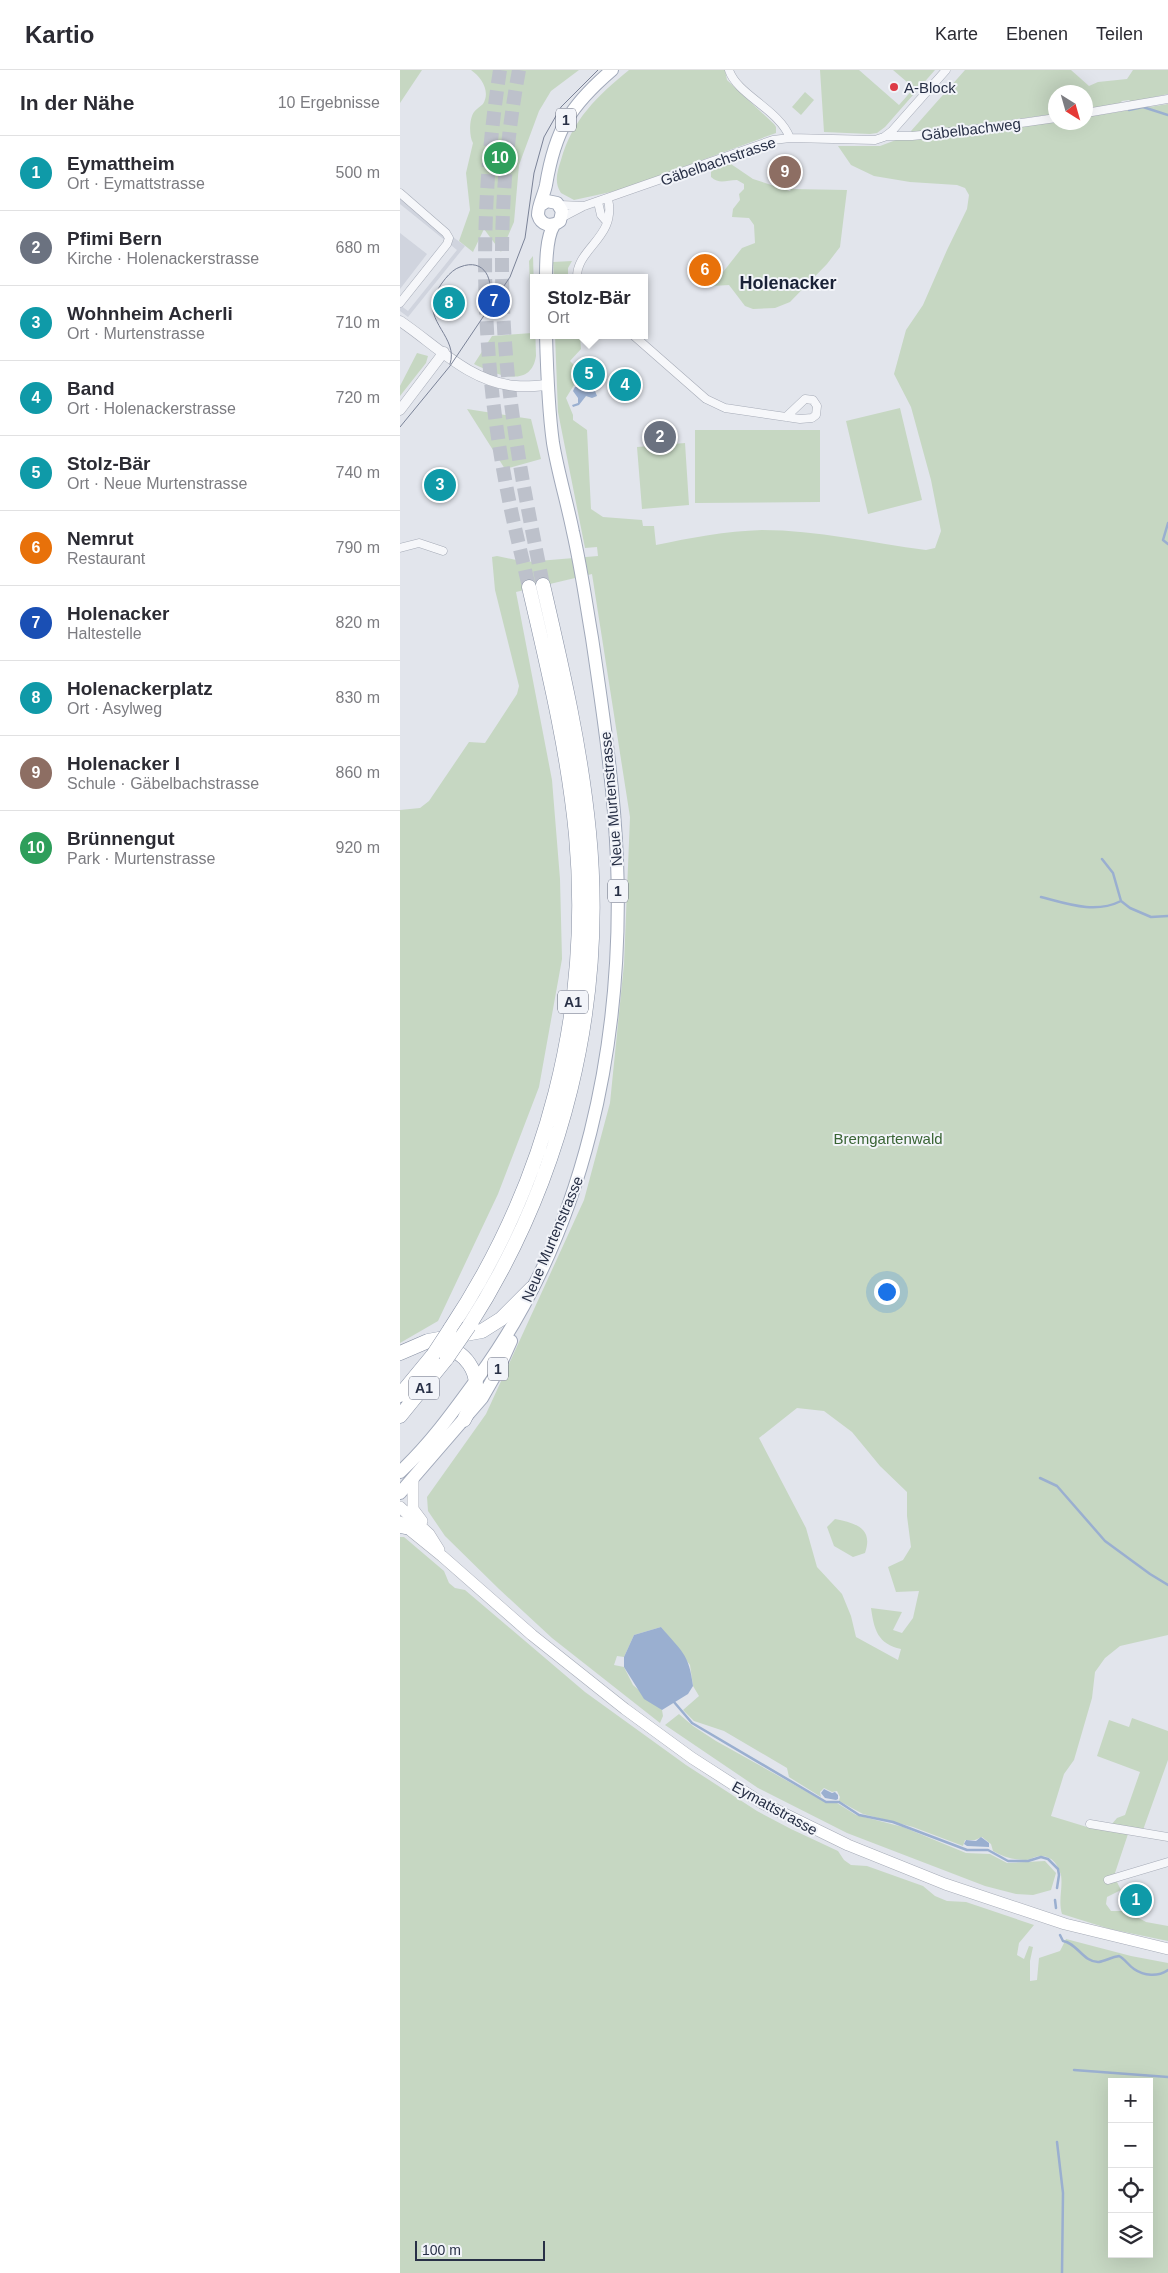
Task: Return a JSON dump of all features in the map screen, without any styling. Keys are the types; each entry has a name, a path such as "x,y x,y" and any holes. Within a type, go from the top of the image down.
{"highway":[{"name":"A1","path":"400,1416 447,1358 469,1326 508,1259 546,1173 572,1085 588,995 593,902 587,810 574,725 544,585"},
{"name":"A1","path":"400,1395 433,1354 450,1329 496,1252 533,1168 548,1125 561,1074 575,992 579,902 574,819 558,720 529,587"},
{"path":"403,1352 428,1341 482,1331 501,1319 532,1288"},
{"path":"403,1352 440,1347 452,1349 467,1361 474,1372 476,1381 474,1400 464,1420"}],"main road":[{"name":"1","path":"541,205 550,159 566,119 588,92 612,70"},
{"path":"546,185 558,213 551,230 546,259 546,274"},
{"path":"546,259 542,245 541,221 538,211 541,205 547,201 558,213"},
{"path":"541,221 547,225 558,213"},
{"name":"Neue Murtenstrasse","path":"400,1493 464,1420 491,1385 572,1196 596,1113 612,1016 618,929 617,861 610,769 583,584 554,445 547,386 546,339"},
{"name":"Neue Murtenstrasse","path":"400,1472 441,1428 476,1381 521,1312"},
{"name":"Eymattstrasse","path":"413,1480 412,1500 414,1512 425,1525 442,1556"},
{"name":"Eymattstrasse","path":"400,1507 429,1534"},
{"name":"Eymattstrasse","path":"402,1525 442,1556 525,1629 625,1709 692,1758 762,1804 848,1845 945,1884 1065,1924 1168,1949"}],"street":[{"path":"729,70 738,83 781,122 790,138"},
{"path":"886,136 946,70"},
{"path":"1093,112 1168,99"},
{"name":"Gäbelbachweg","path":"886,136 949,132 1048,119"},
{"name":"Gäbelbachstrasse","path":"558,213 608,199 759,144 790,138 875,140 886,136"},
{"path":"400,193 446,233 448,242 400,303"},
{"path":"577,274 578,267 604,230 610,215 608,199"},
{"path":"598,202 601,215 607,222"},
{"name":"Gäbelbachstrasse","path":"558,213 584,206"},
{"path":"400,320 444,352 461,367 488,380 516,386 547,386"},
{"path":"638,339 711,402 726,408 786,417"},
{"path":"400,410 444,352"},
{"path":"400,548 419,543 443,551"},
{"path":"1090,1824 1168,1836"},
{"path":"1108,1880 1168,1862"}],"shaded area":[{"path":"400,197 465,246 408,317 400,311 400,305 408,311 457,250 400,204"},
{"path":"400,233 427,254 400,289"}],"green space":[{"path":"400,70 422,70 400,103"},
{"path":"471,70 579,70 551,91 539,111 519,165 514,222 501,252 484,229 473,252 459,241 470,210 466,173 473,143 470,123 472,115 483,104 486,94 481,80"},
{"path":"629,70 725,70 727,80 774,124 776,133 620,190 574,200 561,193 557,181 558,169 566,146 579,121 588,109"},
{"path":"820,70 859,70 899,105 914,88 893,70 935,70 885,127 877,133 870,134 824,132"},
{"path":"965,70 1071,70 1088,85 1048,85 1048,115 913,133 911,131"},
{"path":"1133,70 1168,70 1168,94 1131,102 1129,100 1122,101 1118,105 1093,109 1093,85 1091,85 1098,82 1127,79"},
{"path":"805,92 814,100 801,115 792,107"},
{"name":"Bremgartenwald","path":"1168,104 1168,1635 1120,1646 1105,1658 1095,1672 1092,1698 1074,1760 1064,1774 1051,1816 1087,1827 1128,1834 1114,1876 1121,1890 1107,1897 1106,1904 1111,1911 1126,1911 1146,1922 1168,1926 1168,1941 1110,1929 1062,1914 1060,1904 1061,1875 1056,1864 1048,1857 1038,1856 1026,1860 1013,1859 993,1851 991,1844 982,1837 975,1840 965,1840 963,1846 913,1827 863,1814 839,1801 840,1797 837,1791 832,1792 824,1788 820,1792 821,1797 789,1777 787,1768 724,1731 694,1721 683,1710 699,1696 693,1686 690,1665 661,1627 634,1635 624,1657 617,1656 614,1665 624,1667 633,1685 662,1710 663,1716 660,1723 552,1638 445,1536 428,1511 427,1497 486,1414 584,1200 610,1103 624,964 630,817 592,574 516,592 552,780 560,879 562,959 539,1087 498,1194 438,1321 400,1343 400,810 420,808 429,801 469,742 485,743 517,694 519,686 495,590 492,557 497,556 526,562 598,556 597,547 585,548 558,412 555,339 580,339 581,349 570,361 579,370 572,377 574,385 566,398 573,415 573,420 587,430 591,509 603,517 642,520 643,526 654,526 656,545 722,533 762,530 824,534 926,550 935,548 941,531 931,480 911,407 894,374 906,330 923,305 967,209 969,195 965,188 957,185 910,182 874,176 851,165 838,146 880,146 896,140 985,132 1048,122 1048,130 1093,130 1093,116","holes":["797,1408 824,1411 852,1432 880,1466 907,1492 907,1516 911,1547 903,1560 888,1567 896,1592 919,1591 913,1618 902,1633 893,1630 902,1612 871,1608 878,1635 887,1644 901,1649 898,1660 856,1637 851,1616 842,1594 817,1567 806,1528 759,1438"]},
{"path":"728,162 753,179 790,191 791,189 847,190 840,247 827,264 790,302 775,308 753,309 745,306 729,285 712,286 742,248 755,243 754,225 749,218 732,217 733,209 740,200 739,194 744,189 744,184 737,180 720,181 711,177 711,169"},
{"path":"533,256 534,274 530,274 530,285 529,261"},
{"path":"572,261 568,268 568,274 554,274 553,262"},
{"path":"530,333 530,339 535,339 536,356 533,367 527,373 511,376 491,372 474,364 492,336"},
{"path":"417,353 428,356 426,363 400,396 400,386"},
{"path":"900,408 922,500 868,514 846,421"},
{"path":"467,409 531,419 541,459 505,469"},
{"path":"695,430 820,430 820,502 695,503"},
{"path":"685,443 689,505 642,509 637,447"},
{"path":"835,1519 849,1522 864,1532 867,1537 865,1553 853,1557 834,1546 827,1527"},
{"path":"400,1537 404,1537 444,1571 449,1583 455,1588 465,1590 585,1692 686,1765 757,1811 838,1851 844,1860 851,1865 867,1866 923,1886 935,1896 947,1901 966,1902 1034,1925 1019,1943 1017,1955 1024,1959 1029,1946 1033,1947 1030,1961 1030,1981 1037,1980 1039,1958 1060,1951 1066,1939 1131,1956 1168,1963 1168,2273 400,2273"},
{"path":"679,1714 716,1741 825,1802 837,1803 856,1815 903,1827 966,1853 990,1854 1007,1863 1045,1861 1056,1873 1051,1890 1033,1895 1016,1894 985,1886 847,1833 758,1788 665,1725"},
{"path":"1132,1718 1168,1731 1168,1760 1143,1830 1111,1825 1117,1818 1125,1815 1140,1772 1097,1756 1109,1720 1129,1727"}],"water":[{"path":"580,372 587,378 593,376 596,378 595,391 597,396 592,398 586,396 579,405 573,407 572,405 578,403 578,398 573,391 575,387 579,387 575,377"},
{"path":"661,1627 683,1653 689,1666 693,1686 688,1694 662,1710 644,1699 624,1667 624,1657 634,1635"},
{"path":"824,1789 832,1793 835,1792 838,1795 838,1799 825,1798 821,1793"},
{"path":"981,1837 989,1843 989,1847 967,1846 964,1844 966,1840 976,1841"}],"waterway":[{"path":"1129,110 1143,107 1168,115"},
{"path":"1168,523 1163,540 1168,544"},
{"path":"1102,859 1113,873 1121,901 1130,908 1151,917 1168,916"},
{"path":"1041,897 1071,905 1091,907 1101,907 1121,901"},
{"path":"1040,1478 1057,1486 1105,1541 1168,1585"},
{"path":"674,1702 692,1723 826,1802 839,1802 859,1815 893,1822 967,1850 988,1850 1008,1861 1028,1861 1041,1857 1048,1859 1058,1869 1057,1888"},
{"path":"1055,1900 1056,1908"},
{"path":"1060,1935 1063,1941 1072,1945 1094,1961 1099,1962 1119,1956 1134,1969 1142,1973 1155,1975 1168,1970"},
{"path":"1074,2070 1168,2077"},
{"path":"1057,2142 1063,2193 1062,2273"}],"tunnel":[{"path":"500,70 488,176 485,230 487,336 499,442 510,507 529,587"},
{"path":"519,70 512,115 503,205 502,251 505,342 515,432 543,585"}],"tram line":[{"path":"400,427 450,366 510,277 525,238 534,173 544,137 561,107 598,70"},
{"path":"450,364 450,346 434,313 433,304 439,287 456,269 476,265 482,268 489,279 490,293 488,301"}],"place":[{"name":"A-Block","path":"894,87"},
{"name":"Brünnengut","path":"500,158"},
{"name":"Holenacker I","path":"785,172"},
{"name":"Nemrut","path":"705,270"},
{"name":"Holenacker","path":"494,301"},
{"name":"Holenackerplatz","path":"449,303"},
{"name":"Stolz-Bär","path":"589,374"},
{"name":"Band","path":"625,385"},
{"name":"Pfimi Bern","path":"660,437"},
{"name":"Wohnheim Acherli","path":"440,485"},
{"name":"Eymattheim","path":"1136,1900"}],"district":[{"name":"Holenacker","path":"788,283"}]}
